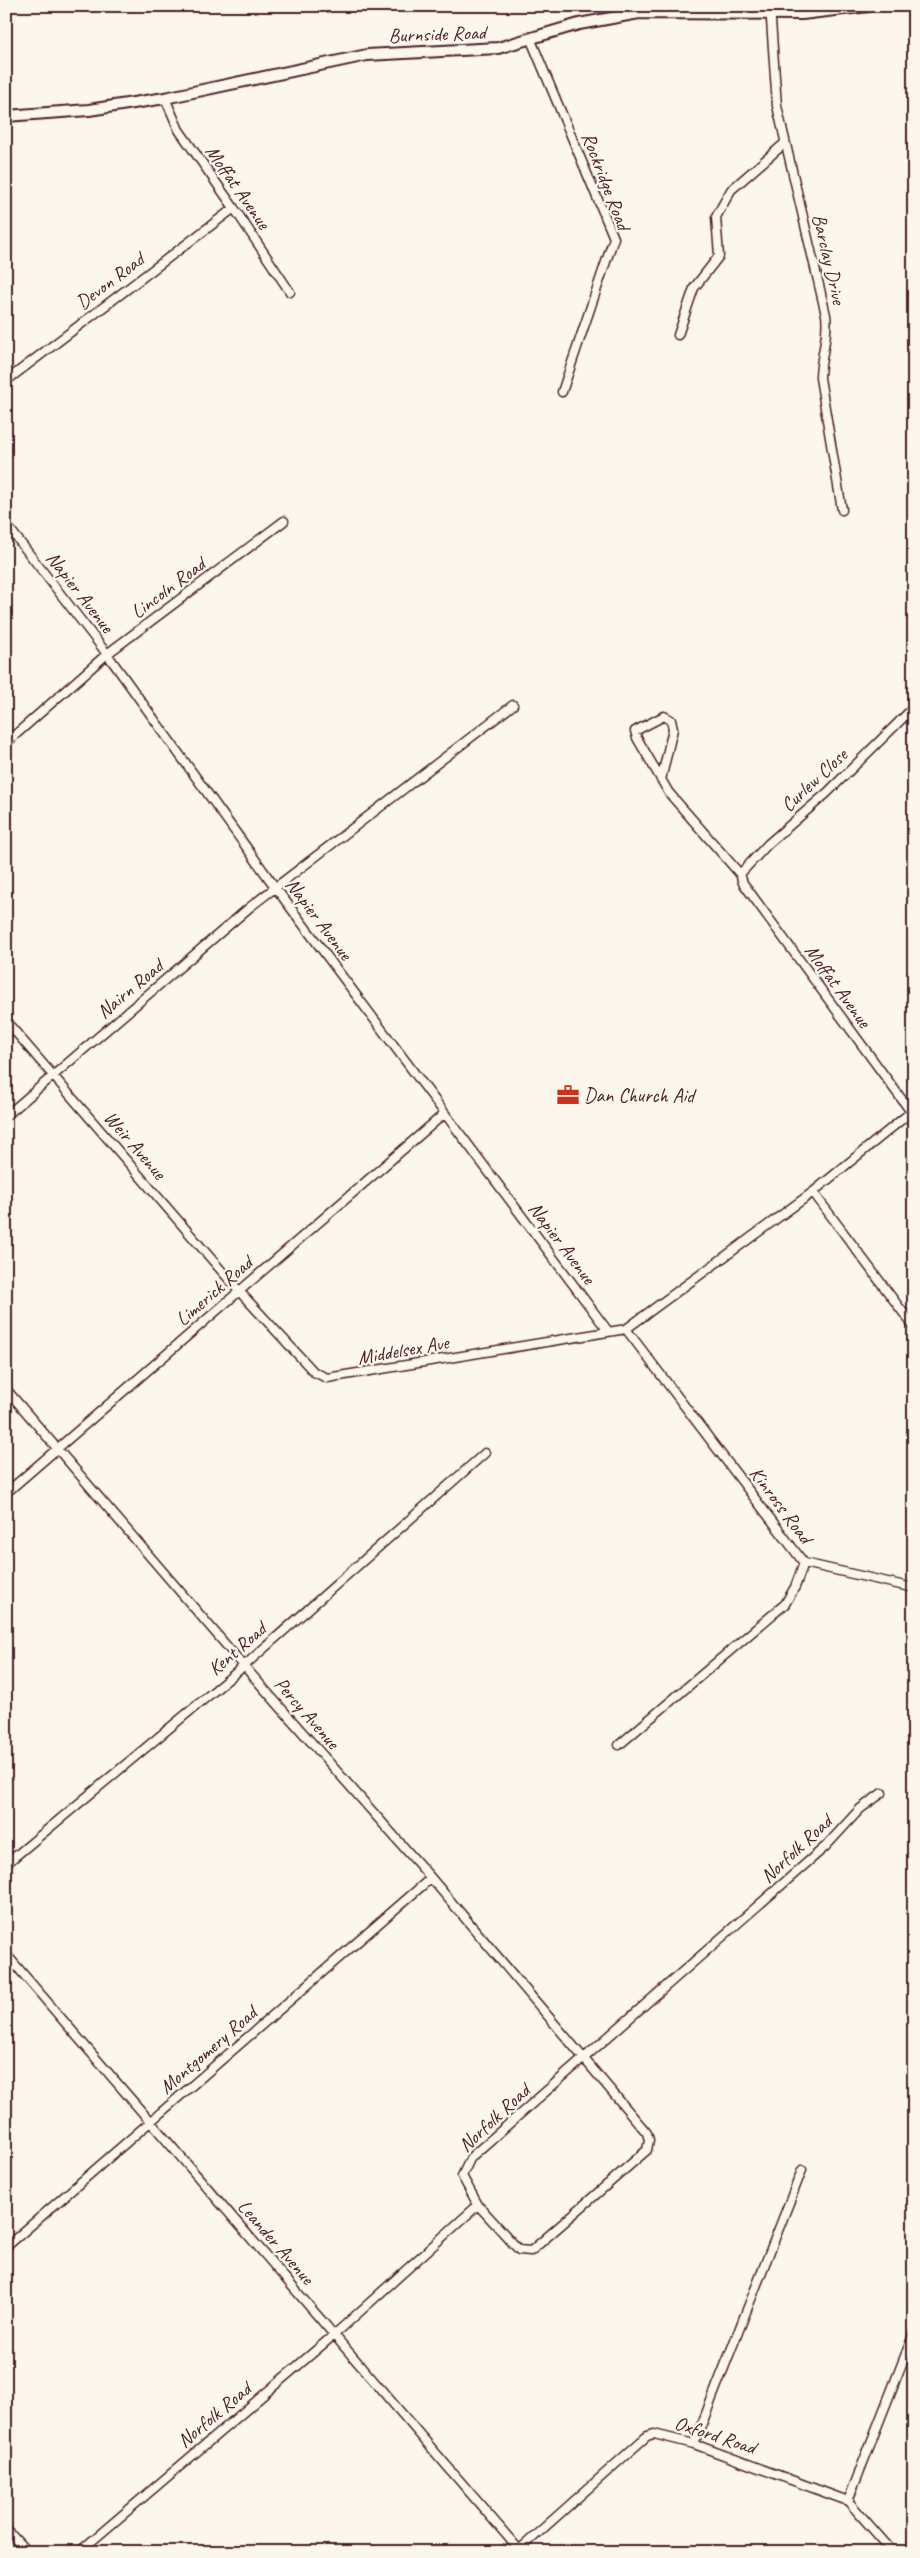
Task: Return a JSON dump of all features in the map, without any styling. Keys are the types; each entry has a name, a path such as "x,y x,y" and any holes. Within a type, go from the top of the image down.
{"main road":[{"name":"Burnside Road","path":"6,116 89,110 165,98 367,55 396,52 480,50 531,40 589,22 639,13 771,11 811,13 869,6"}],"street":[{"name":"Barclay Drive","path":"771,11 776,106 826,315 826,337 820,366 820,378 842,510"},
{"name":"Rockridge Road","path":"531,40 614,238 562,392"},
{"name":"Moffat Avenue","path":"165,98 179,130 290,292"},
{"path":"678,335 694,288 719,256 717,214 734,186 785,143"},
{"name":"Devon Road","path":"6,381 234,208"},
{"name":"Lincoln Road","path":"6,743 107,654 284,521"},
{"name":"Napier Avenue","path":"6,524 107,654 276,888 608,1331"},
{"name":"Nairn Road","path":"6,1116 276,888 512,705"},
{"name":"Curlew Close","path":"740,874 768,844 827,793 910,711"},
{"name":"Moffat Avenue","path":"660,780 673,729 671,720 664,716 635,731 636,738 660,780 669,793 740,874 744,884 912,1114"},
{"name":"Weir Avenue","path":"6,1021 239,1291"},
{"name":"Limerick Road","path":"6,1493 444,1114"},
{"path":"626,1329 813,1192 912,1114"},
{"path":"813,1192 914,1327"},
{"name":"Middelsex Ave","path":"239,1291 314,1372 327,1378 626,1329"},
{"name":"Kinross Road","path":"619,1746 784,1604 795,1587 804,1563 626,1329"},
{"name":"Percy Avenue","path":"6,1389 244,1666 431,1878 586,2058 647,2133 649,2140 647,2150 531,2250 519,2250 478,2205"},
{"name":"Kent Road","path":"6,1864 244,1666 485,1453"},
{"path":"804,1563 914,1588"},
{"name":"Norfolk Road","path":"78,2552 335,2334 478,2205 462,2176 470,2156 586,2058 826,1846 860,1810 882,1793"},
{"name":"Montgomery Road","path":"6,2247 431,1878"},
{"name":"Leander Avenue","path":"6,1954 520,2551"},
{"path":"694,2444 802,2170"},
{"path":"848,2501 914,2333"},
{"name":"Oxford Road","path":"520,2551 647,2436 661,2435 694,2444 848,2501 893,2552"},
{"path":"6,2529 27,2552"}],"place":[{"name":"Dan Church Aid","path":"568,1095"}]}
